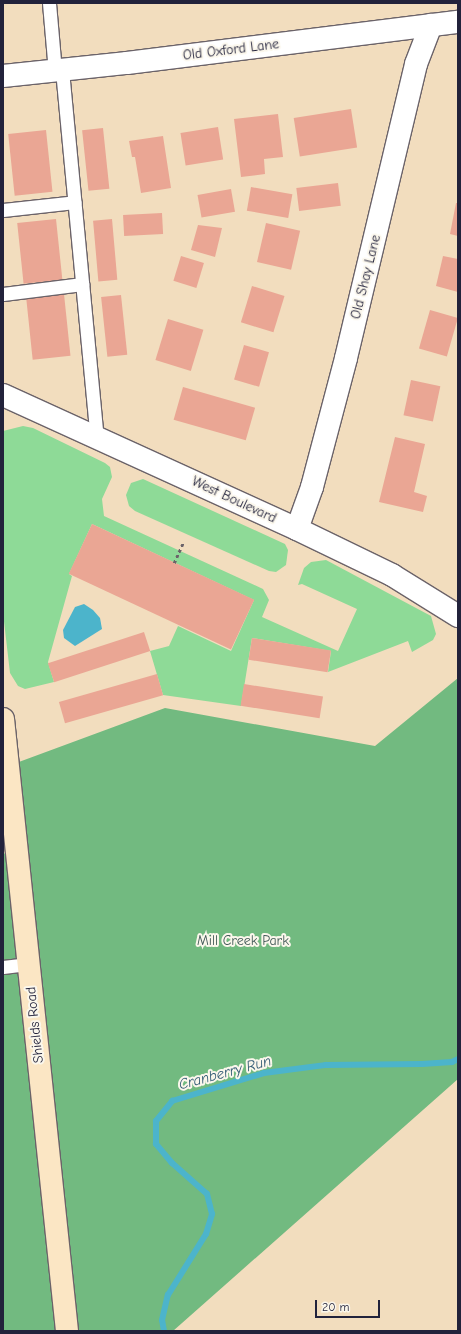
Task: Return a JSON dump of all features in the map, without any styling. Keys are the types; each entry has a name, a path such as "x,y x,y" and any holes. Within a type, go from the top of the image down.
{"main road":[{"name":"Shields Road","path":"3,719 67,1331"}],"street":[{"name":"Old Oxford Lane","path":"3,76 458,22"},
{"name":"Old Shay Lane","path":"298,529 312,487 346,358 416,64 431,25"},
{"name":"West Boulevard","path":"3,395 298,529 392,575 458,616"}],"lane":[{"path":"49,3 59,70 75,202 97,437"},
{"path":"3,210 75,202"},
{"path":"3,294 82,284"},
{"path":"3,967 29,964"}],"path":[{"path":"174,563 183,543"}],"green space":[{"path":"23,426 33,428 105,463 110,467 112,477 102,499 104,516 263,589 269,600 262,617 338,651 357,609 302,584 298,585 304,568 311,562 326,560 431,616 436,634 433,640 412,652 408,641 328,672 331,651 252,638 241,706 163,695 150,651 169,646 178,626 231,651 254,600 92,524 69,574 72,576 48,662 54,682 25,689 18,686 10,673 3,613 3,431"},
{"path":"143,479 285,544 288,550 286,565 276,572 269,571 135,511 129,506 126,495 131,483"},
{"name":"Mill Creek Park","path":"458,678 458,1079 173,1331 3,1331 3,854 17,849 8,766 165,708 375,746"}],"water":[{"path":"84,604 93,610 100,618 102,629 75,646 64,638 63,630 75,607"}],"building":[{"path":"351,109 357,148 300,157 294,118"},
{"path":"278,114 283,157 264,159 265,174 241,177 234,119"},
{"path":"218,127 223,160 186,166 180,133"},
{"path":"103,128 109,189 88,191 82,130"},
{"path":"46,130 52,192 15,196 8,134"},
{"path":"163,136 171,188 141,193 135,157 132,157 129,141"},
{"path":"338,183 341,206 299,211 296,188"},
{"path":"251,187 292,194 288,218 247,211"},
{"path":"231,189 235,212 202,218 198,195"},
{"path":"456,203 458,203 458,236 450,234"},
{"path":"162,213 163,234 124,236 123,215"},
{"path":"56,219 62,280 24,284 17,223"},
{"path":"112,219 117,280 98,281 93,221"},
{"path":"266,223 300,231 291,270 257,262"},
{"path":"198,225 222,228 215,257 191,250"},
{"path":"181,256 204,263 196,288 173,281"},
{"path":"443,256 458,259 458,292 436,286"},
{"path":"252,286 285,296 273,332 241,322"},
{"path":"64,294 70,356 33,360 26,298"},
{"path":"121,295 127,355 107,357 101,297"},
{"path":"430,310 458,318 447,356 419,348"},
{"path":"168,319 203,330 191,371 155,360"},
{"path":"244,345 269,352 259,387 234,380"},
{"path":"411,380 440,386 433,421 404,415"},
{"path":"183,387 255,408 246,440 174,420"},
{"path":"395,437 425,444 414,492 427,496 423,512 379,502"},
{"path":"92,524 254,600 231,649 69,574"},
{"path":"144,632 150,651 54,682 48,663"},
{"path":"252,638 331,651 328,672 249,660"},
{"path":"157,674 163,695 65,723 59,702"},
{"path":"244,684 323,697 320,718 241,706"}],"waterway":[{"name":"Cranberry Run","path":"164,1331 162,1320 168,1295 206,1234 212,1214 207,1194 172,1163 156,1144 156,1121 172,1101 264,1073 326,1065 422,1064 452,1062 458,1059"}]}
